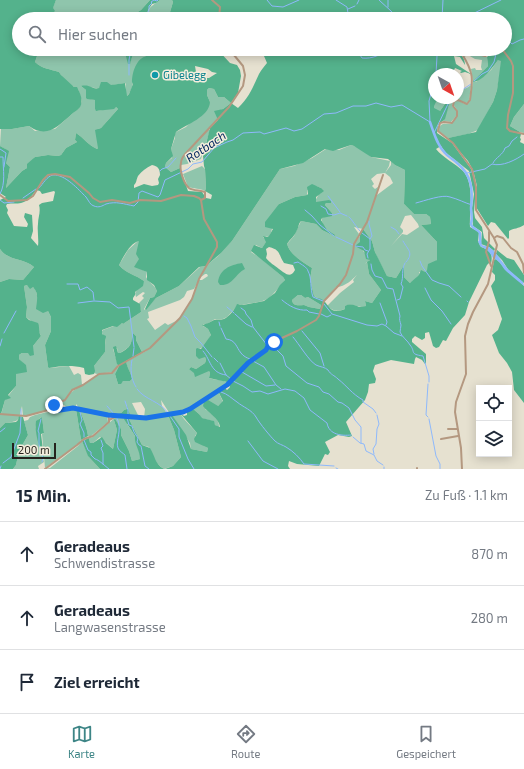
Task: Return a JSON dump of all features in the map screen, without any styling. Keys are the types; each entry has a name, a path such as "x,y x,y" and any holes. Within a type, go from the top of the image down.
{"street":[{"path":"212,0 220,7 220,12"},
{"path":"201,200 205,198 205,192 193,190 188,187 181,171 181,162 184,156 229,107 243,86 245,75 243,66 235,56"},
{"path":"462,469 455,409 466,374 466,329 488,284 497,246 494,238 476,208 476,186 473,171 453,143 440,134 438,129 440,123 452,123 457,116 457,112 452,106 454,101 458,100 467,104 470,100 472,74 470,66 463,56"},
{"path":"507,56 513,66 514,93 508,115 507,129 524,134"},
{"path":"0,195 8,200 27,200 33,196 48,176 55,174 70,177 97,201 112,200 130,203 139,200 161,201 181,195 194,196 201,200 204,219 217,242 217,247 199,279 192,299 181,316 150,348 118,366 112,373 99,374 83,385 72,390 65,400 54,405 52,409"},
{"path":"0,414 26,416 52,409 56,411 73,408 108,415 146,418 186,411 227,385 248,363 266,350 269,344 316,320 321,312 324,301 340,284 346,275 353,254 354,244 367,222 384,175"},
{"path":"489,230 486,250 491,267"},
{"path":"494,238 497,236 503,238 511,248 517,252 523,262 524,273"},
{"path":"108,415 109,420"},
{"path":"45,469 84,438 93,436 109,420 117,416"},
{"path":"448,429 457,428"},
{"path":"440,439 458,436"}],"green space":[{"path":"0,0 56,0 53,8 55,11 54,12 12,12 12,56 37,56 35,62 43,67 59,72 74,87 77,87 82,100 80,108 62,123 47,131 35,130 29,126 12,129 0,129"},
{"path":"56,0 150,0 138,12 51,12"},
{"path":"150,0 160,0 152,4 148,12 138,12"},
{"path":"160,0 172,0 173,2 170,12 148,12 152,6"},
{"path":"172,0 524,0 524,104 514,117 510,126 520,132 513,132 521,134 520,142 524,144 524,225 509,231 508,239 495,223 491,222 488,226 476,207 477,186 473,170 468,161 448,138 476,132 493,102 497,90 501,61 498,60 480,80 473,81 488,66 488,56 512,56 512,12 170,12 173,2"},
{"path":"37,56 127,56 130,63 132,56 146,56 142,58 136,68 131,91 126,97 125,83 99,88 81,86 86,90 86,98 95,100 95,109 98,111 116,107 118,109 101,128 98,129 97,149 91,146 76,133 75,140 77,142 66,148 61,155 35,157 27,168 22,171 6,188 10,167 6,163 5,149 0,146 1,128 12,129 29,126 35,131 55,129 80,107 82,101 78,89 67,82 59,72 43,67 35,62"},
{"path":"126,56 132,56 130,64 128,64"},
{"path":"146,56 224,56 230,63 237,65 240,70 241,76 238,93 231,103 238,108 248,96 267,63 264,56 454,56 456,64 462,68 428,68 428,104 435,104 434,108 440,111 445,104 450,104 445,119 438,125 437,133 452,143 471,169 476,186 475,218 482,227 484,238 495,249 494,251 481,244 482,232 473,226 472,208 474,194 469,171 445,152 441,146 436,149 460,168 467,176 471,198 470,227 479,232 478,241 481,247 489,251 492,258 491,264 489,263 487,265 469,302 465,315 453,328 446,341 443,340 439,347 436,348 433,346 429,332 425,333 425,338 422,340 415,336 412,339 412,342 426,354 425,364 422,360 416,357 414,364 391,360 375,365 373,371 376,379 375,383 369,384 365,400 346,422 352,436 349,437 338,435 325,442 330,452 328,455 325,454 319,466 297,464 289,461 288,466 290,469 165,469 173,466 181,457 174,430 168,415 172,415 186,435 191,449 207,452 208,448 195,442 194,439 197,433 180,413 184,416 187,415 187,411 192,408 202,418 214,421 215,425 220,427 216,418 203,406 204,402 208,400 218,406 223,401 218,391 225,388 227,390 230,387 227,382 209,378 209,371 195,377 194,373 189,369 191,367 196,369 205,363 206,360 205,357 199,359 196,356 196,349 201,349 211,335 208,329 202,325 214,320 226,318 237,304 243,305 264,301 275,293 285,280 251,251 254,245 262,248 266,242 263,236 269,236 273,229 265,227 265,222 279,204 295,197 307,195 307,187 312,184 324,191 316,197 316,202 331,201 331,203 326,203 325,205 332,213 332,216 322,218 321,220 327,230 335,235 334,236 322,230 316,224 301,221 295,234 287,244 294,255 312,268 310,279 314,296 323,300 331,309 340,311 345,309 345,306 349,305 359,307 366,306 365,301 372,303 381,290 369,274 367,262 370,260 366,259 364,251 355,246 360,242 360,235 363,229 372,241 375,252 387,276 396,278 404,265 404,277 410,283 419,275 421,270 425,272 427,270 428,264 437,260 437,242 421,225 431,224 430,217 426,214 414,214 404,204 405,170 395,165 388,159 371,157 351,145 333,151 325,149 303,163 280,169 232,241 221,253 206,266 199,267 179,286 156,298 146,310 145,309 150,298 154,297 157,291 154,285 147,280 147,272 134,267 139,259 136,254 139,241 133,244 119,265 124,270 144,281 143,286 135,292 133,298 133,300 140,304 141,312 117,327 113,326 102,330 102,334 106,336 105,352 94,366 94,374 85,374 84,368 80,367 48,367 45,345 51,331 51,317 48,311 43,313 36,309 37,294 35,289 33,287 30,289 27,285 24,286 27,307 26,317 29,320 38,323 41,336 33,346 34,355 30,356 28,353 22,353 19,355 19,359 26,365 27,372 16,374 16,386 8,395 11,398 5,400 0,414 0,282 9,279 23,280 34,267 26,262 7,256 0,249 0,200 6,197 0,193 0,146 9,151 6,163 10,167 6,188 22,171 27,168 27,164 35,157 61,155 66,148 77,142 75,140 76,133 91,146 97,149 95,130 101,128 118,109 116,107 114,109 96,111 95,100 86,98 86,90 81,86 99,88 101,82 107,82 111,85 125,83 127,96 133,84 132,78 135,67 140,60","holes":["195,66 217,73 209,78 202,78 196,72","209,88 214,89 218,97 224,97 231,103 223,109 214,111 218,120 210,128 203,156 205,169 205,191 212,195 211,199 206,198 202,192 188,191 180,168 171,172 165,167 166,163 173,156 171,149 176,132 197,120 209,107 210,102 207,95 207,90","152,165 159,169 160,175 158,185 152,186 144,184 134,188 138,176 148,167","36,190 40,191 42,194 55,192 53,201 39,205 38,246 31,238 33,231 32,215 25,213 24,217 28,224 27,227 14,226 7,213 8,210 6,206 7,204 23,202 30,198","269,247 279,253 284,263 293,265 295,270 293,273 289,275 285,273 266,258 266,249","298,295 305,298 308,297 321,305 320,309 294,304 292,300"]},
{"path":"454,56 462,56 465,65 460,57"},
{"path":"470,56 487,57 488,66 473,81 471,69 475,68 476,70 482,70 482,60 475,59"},
{"path":"498,60 501,60 502,62 497,90 493,102 478,130 468,134 448,138 439,131 441,125 451,124 458,115 453,104 469,103 473,82 476,82 491,70"},
{"path":"471,85 469,102 466,103 464,102 464,90"},
{"path":"209,88 214,89 218,97 224,97 231,103 218,111 217,119 207,130 210,130 201,159 181,165 184,155 180,168 171,172 165,167 166,163 172,158 171,149 175,134 186,127 210,102 207,95 207,90"},
{"path":"432,104 445,104 440,111 422,130"},
{"path":"452,104 452,106 456,110 457,115 451,122 443,121 449,105"},
{"path":"524,104 524,133 510,126 514,117"},
{"path":"351,145 360,148 371,157 390,161 385,173 391,165 391,161 395,165 405,170 404,204 414,214 426,214 430,217 431,224 421,225 437,242 437,260 425,272 419,272 420,275 416,280 410,283 404,277 404,265 396,278 387,276 375,252 372,241 363,229 354,227 359,234 354,244 360,236 361,248 370,260 367,262 369,274 381,290 372,303 365,301 366,306 360,307 348,305 345,306 345,309 337,311 333,310 327,306 354,282 353,280 359,272 343,286 336,287 324,301 314,296 310,279 312,268 294,255 287,244 294,236 301,221 316,224 322,230 334,236 325,228 322,221 322,218 332,213 325,205 326,203 315,201 321,193 321,188 316,186 307,190 307,195 295,197 279,204 270,236 263,237 267,241 262,248 256,245 251,252 259,257 285,280 267,299 242,305 239,304 227,317 223,319 215,319 207,324 203,324 211,335 207,343 202,348 196,349 196,356 205,357 206,360 205,363 196,369 191,367 189,369 209,371 209,378 224,381 228,384 186,411 170,414 161,400 162,406 168,415 144,418 145,409 141,402 132,403 138,415 130,416 127,409 114,415 80,409 76,404 76,408 56,411 52,409 55,405 57,410 66,407 59,403 64,400 53,403 50,409 32,415 23,416 22,406 20,415 16,421 5,423 0,428 0,415 5,400 16,386 16,374 23,363 19,359 19,355 33,346 41,336 39,327 26,317 27,307 24,286 27,285 35,288 38,299 37,304 48,311 51,317 51,331 45,345 48,367 69,366 74,375 78,373 81,375 82,385 100,374 113,373 119,366 115,374 118,384 123,381 130,381 132,379 126,362 146,351 181,317 189,305 199,280 202,280 208,276 205,274 201,277 207,265 232,241 280,169 294,166 312,158 326,149 339,150","holes":["385,173 390,177 393,183 377,195 378,187 375,189 372,186 374,184 371,179 377,174","411,215 419,227 407,235 402,234 391,246 403,232 400,227 405,216","82,385 70,394 68,395 71,390"]},
{"path":"202,166 205,169 205,191 188,187 183,174"},
{"path":"139,240 139,268 147,272 146,277 157,291 154,297 150,298 144,309 145,310 156,298 179,286 200,267 206,266 194,289 187,291 184,297 180,300 148,312 149,318 147,319 155,330 165,323 168,325 176,321 151,347 142,352 136,340 136,336 133,333 131,343 126,349 118,353 117,348 113,349 118,365 113,372 97,374 94,373 94,366 105,352 106,339 101,332 122,323 123,324 141,312 139,303 144,298 142,296 145,293 143,292 136,297 135,293 144,281 124,270 119,265 128,250"},
{"path":"0,249 7,256 26,262 34,267 23,280 9,279 0,282"},
{"path":"497,250 507,258 514,260 524,275 524,283 509,271 496,254"},
{"path":"496,259 524,286 524,403 514,390 512,372 499,353 492,335 498,330 502,319 491,286 495,280 495,275 492,272 494,260"},
{"path":"242,263 245,269 228,284 220,285 218,282 219,278 226,268"},
{"path":"298,295 305,298 308,297 321,305 320,309 304,305 295,305 292,300"},
{"path":"133,333 136,336 136,340 142,352 126,361 132,379 130,381 123,381 121,384 118,384 115,374 119,366 117,364 113,347 116,346 118,353 126,349 131,343"},
{"path":"218,391 223,402 218,406 205,409 217,419 219,427 215,425 213,421 201,418 192,408"},
{"path":"127,406 130,415 128,417 142,445 150,448 157,462 164,469 100,469 88,456 82,441 89,438 90,443 93,443 102,437 113,449 117,430 115,419 121,429 121,435 132,461 140,459 135,442 135,436 124,419 127,415 116,414 127,409"},
{"path":"71,408 76,409 81,440 79,443 45,468 42,417 38,420 36,427 44,462 38,466 39,469 13,469 16,465 19,451 28,435 24,421 28,420 30,417 40,414"},
{"path":"76,409 80,410 88,436 81,440"},
{"path":"80,410 107,415 108,422 91,436 88,436"},
{"path":"180,413 197,433 195,436 204,446 208,448 207,452 191,449 190,443 171,414"},
{"path":"168,415 174,430 181,457 173,466 164,469 153,457 149,447 142,445 128,417 146,419"},
{"path":"19,416 23,417 28,435 19,451 16,465 13,469 0,469 0,428 5,423 16,422"},
{"path":"117,416 127,416 127,424 135,436 140,459 132,461 121,435 121,429 114,420 117,430 113,449 100,437 93,443 90,443 89,438 93,437"},
{"path":"42,417 44,433 41,434 43,459 36,430 36,421"},
{"path":"82,441 89,457 100,469 46,469 50,468 78,446"}],"water":[{"path":"478,241 481,241 482,245 489,247 494,251 508,269 523,282 524,286 506,271 498,261 495,259 494,260 485,249 480,246"}],"waterway":[{"path":"148,12 149,6 152,3 151,2 158,0"},
{"path":"267,0 272,6 283,7 299,0"},
{"path":"336,0 347,7 348,12"},
{"path":"357,4 359,0"},
{"path":"379,0 392,12"},
{"path":"388,0 388,7"},
{"path":"442,12 443,0"},
{"path":"476,12 501,0"},
{"path":"348,9 355,6"},
{"path":"512,44 524,39"},
{"path":"129,75 130,56"},
{"path":"361,56 362,58 376,56"},
{"path":"436,68 437,56"},
{"path":"474,81 488,71 494,62 496,56"},
{"path":"464,89 471,84"},
{"name":"Rotbach","path":"39,188 49,177 58,175 71,183 86,197 91,204 96,207 110,203 134,206 138,202 139,193 142,191 158,197 165,180 188,169 193,164 202,162 214,148 233,140 243,133 260,132 264,134 286,128 294,131 302,129 324,114 336,113 353,106 366,106 376,103 391,107 402,105 430,122"},
{"path":"429,104 430,122"},
{"path":"434,133 448,104"},
{"path":"430,122 442,150 462,168 469,178 472,195 471,224 480,233 480,243"},
{"path":"493,163 505,148 509,146 517,137"},
{"path":"0,149 6,153 4,167"},
{"path":"467,173 485,169 492,164 500,165 517,159 524,154"},
{"path":"0,157 3,157 4,176 0,194"},
{"path":"160,171 168,167 176,158"},
{"name":"Rotbach","path":"23,198 36,189"},
{"path":"328,196 340,212"},
{"path":"416,203 447,196 472,205"},
{"name":"Rotbach","path":"0,200 4,203 14,202"},
{"path":"321,206 326,209 328,214 334,215 340,213 347,216"},
{"path":"305,210 334,236"},
{"path":"349,217 360,231"},
{"path":"369,221 372,236 370,239"},
{"path":"391,227 399,234"},
{"path":"362,233 370,239 370,249 367,254 368,258"},
{"path":"336,237 353,245"},
{"path":"403,241 410,254 406,262"},
{"path":"355,246 363,247 368,251"},
{"path":"420,261 432,280 449,286 461,297"},
{"path":"294,263 298,262 307,268 313,297 323,301"},
{"path":"397,300 400,299 403,287 401,284 405,263"},
{"path":"371,264 375,276 382,278 387,288 393,289 400,316 400,332 412,347 414,353 423,356 429,376 429,382"},
{"path":"67,284 78,284 80,290 87,287 93,292 94,300"},
{"path":"425,288 431,300 442,311 451,324"},
{"path":"282,300 297,309 307,310 309,312 319,314"},
{"path":"78,303 94,301 110,302 118,308 129,307 134,347"},
{"path":"380,303 387,322 386,325"},
{"path":"324,304 332,314 367,325 377,326 382,324 394,333 402,336"},
{"path":"227,307 234,313"},
{"path":"241,308 245,311 251,320 253,327 267,345"},
{"path":"4,333 16,311"},
{"path":"235,314 246,324 252,327"},
{"path":"321,314 327,317 331,315"},
{"path":"184,316 187,318 195,337 212,357"},
{"path":"219,322 220,326"},
{"path":"221,328 226,339 234,342 242,354 250,359"},
{"path":"302,331 320,353 324,366"},
{"path":"293,337 313,363 327,369 376,413"},
{"path":"0,346 2,339"},
{"path":"270,346 274,347 283,356 286,366 307,383 319,387 323,392 329,394 338,402 349,408 355,420 361,427 361,443"},
{"path":"133,356 134,348"},
{"path":"203,351 214,369 217,372 226,375"},
{"path":"214,358 218,362"},
{"path":"132,360 131,374 136,387"},
{"path":"253,361 264,367 276,385 281,389"},
{"path":"220,363 226,375 231,379"},
{"path":"242,372 266,386 275,385"},
{"path":"233,381 252,392 260,391 268,394 285,389 295,391 304,398 310,410 327,423 330,430 340,435 351,435"},
{"path":"428,384 426,415 428,417"},
{"path":"137,389 140,393 161,406 168,413"},
{"path":"221,392 228,395 252,412 275,441 291,450 304,464 334,466"},
{"path":"125,401 128,414"},
{"path":"107,406 114,414"},
{"path":"21,409 21,415"},
{"path":"80,412 82,420 80,424 84,437"},
{"path":"374,454 373,449 376,444 377,429 379,424 377,415"},
{"path":"170,416 179,429 179,437 194,469"},
{"path":"3,463 11,457 20,433 21,417"},
{"path":"117,418 119,422 117,445 119,450 125,455 127,469"},
{"path":"127,418 129,425 132,426 138,438 137,442 141,446 145,466 149,469"},
{"path":"41,419 38,431 39,444 43,458 42,462"},
{"path":"429,419 440,469"},
{"path":"0,432 5,428"},
{"path":"353,437 360,443 364,444 366,451 374,455 377,461 383,465"},
{"path":"84,440 88,450 91,452 91,455 109,469"},
{"path":"101,440 103,446 101,448 103,453 103,464"},
{"path":"248,441 263,461 278,469"}],"place":[{"name":"Gibelegg","path":"155,75"}],"route":[{"path":"54,405 52,409 54,411 73,408 108,415 146,418 183,412 231,382 248,363 258,357 266,350 269,344 274,342"}]}
